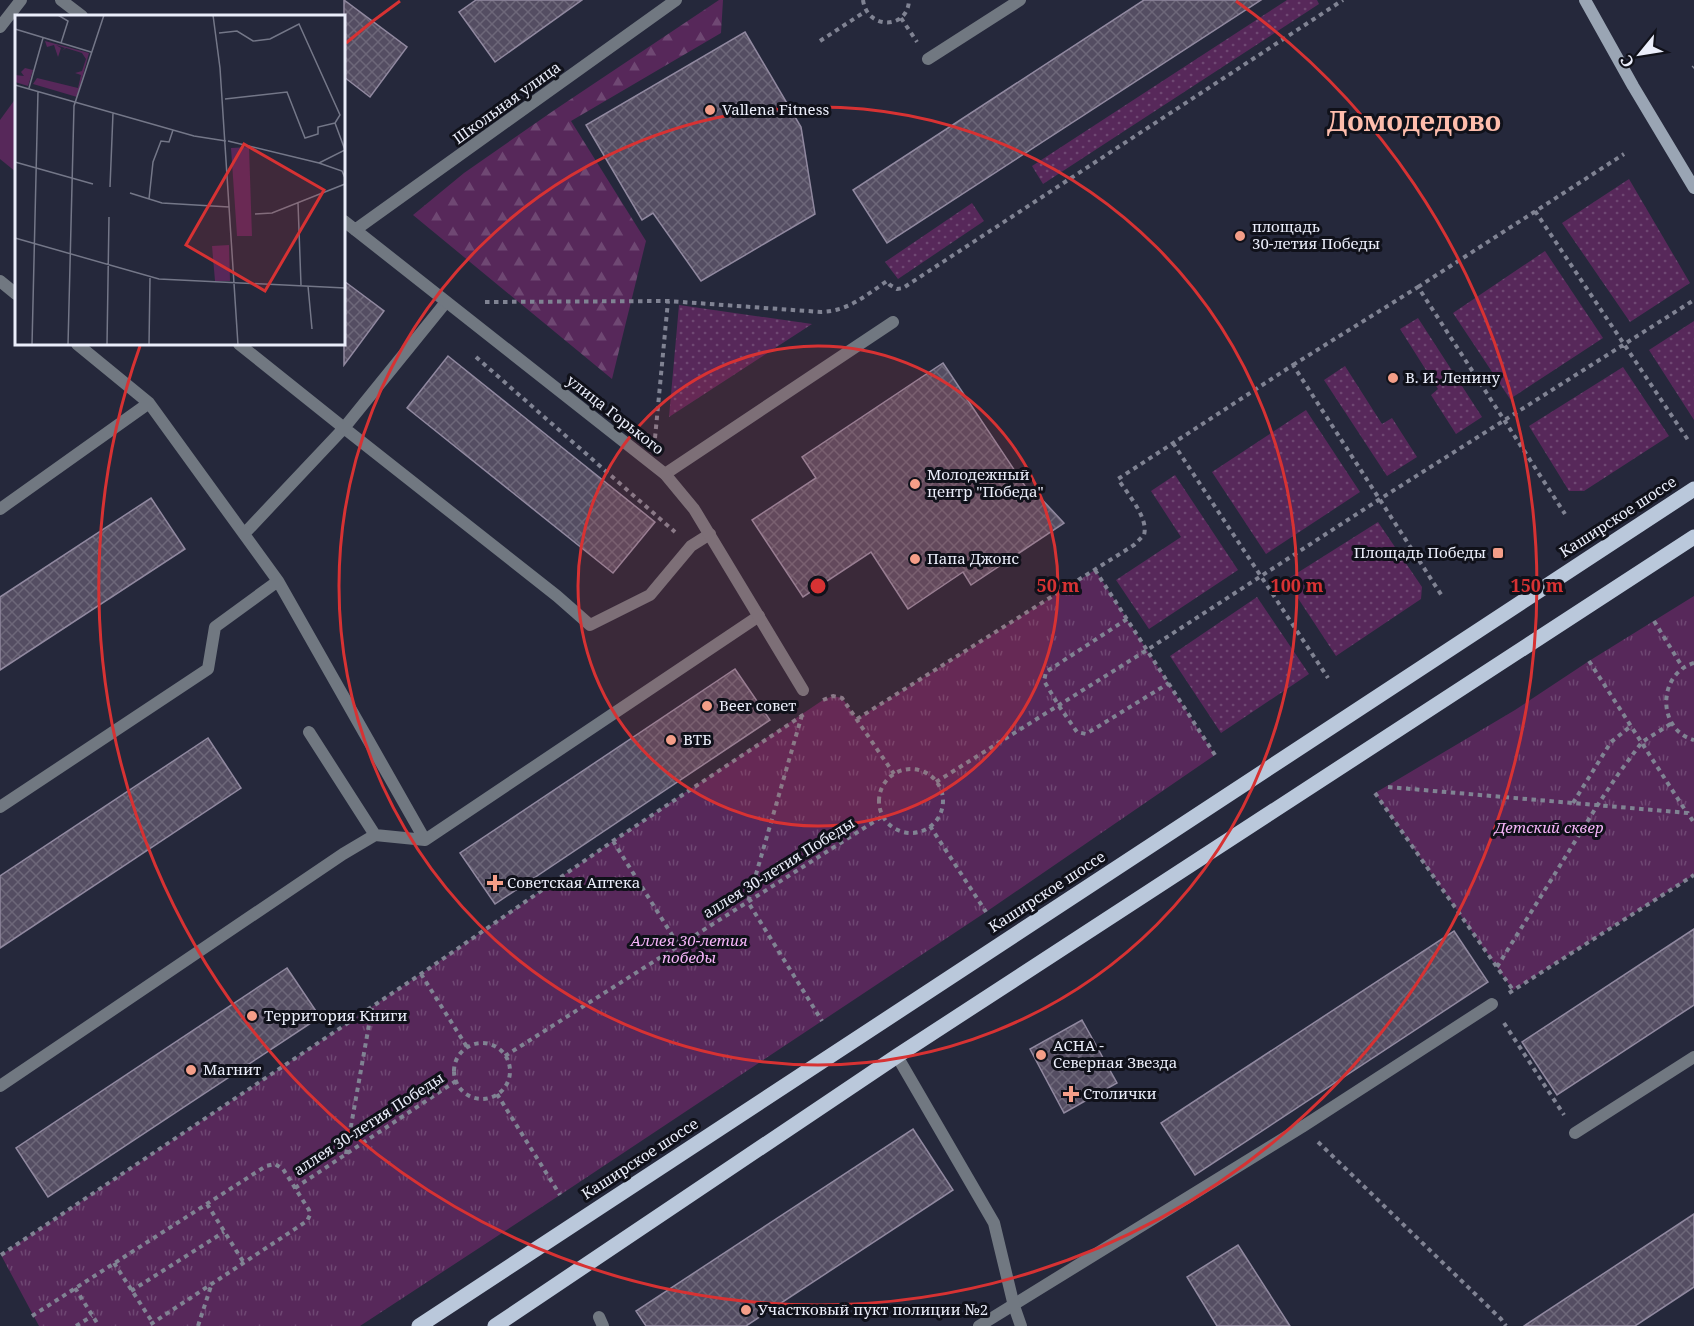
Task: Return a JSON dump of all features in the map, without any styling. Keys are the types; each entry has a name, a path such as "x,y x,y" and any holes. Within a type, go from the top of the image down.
{"main road":[{"name":"Каширское шоссе","path":"419,1326 1694,489"},
{"path":"495,1326 897,1056 1694,537"}],"street":[{"path":"0,27 21,0"},
{"path":"61,0 81,15"},
{"name":"Школьная улица","path":"355,230 676,0"},
{"path":"928,59 1020,0"},
{"path":"1585,0 1694,188"},
{"name":"улица Горького","path":"345,222 665,474 685,497 710,534 803,690"},
{"path":"0,281 15,293"},
{"path":"244,534 344,428 446,302"},
{"path":"665,474 893,322"},
{"path":"78,345 149,403 278,580 425,840"},
{"path":"240,345 557,596 590,625 650,595 691,546 710,534"},
{"path":"0,509 149,403"},
{"path":"0,807 208,669 215,627 278,580"},
{"path":"0,1086 333,861 375,836 425,840 759,616"},
{"path":"309,732 375,836"},
{"path":"979,1326 1302,1127 1492,1004"},
{"path":"897,1056 994,1223 1014,1306 1022,1326"},
{"path":"1575,1133 1694,1057"}],"path":[{"path":"863,0 871,18 887,23 901,18 906,13 909,0"},
{"path":"446,302 668,301 830,312 845,308 887,281 897,290 903,288 1343,0"},
{"path":"820,41 866,11"},
{"path":"857,719 1095,570 1144,535 1146,524 1118,479 1623,154"},
{"path":"1535,211 1689,440"},
{"path":"1418,287 1565,514"},
{"path":"936,782 1059,706 1694,300"},
{"path":"652,464 668,301"},
{"path":"469,351 691,546"},
{"path":"1293,365 1442,596"},
{"path":"1173,443 1328,678"},
{"path":"1095,570 1215,755"},
{"path":"1127,619 1046,672 1044,681 1059,706 1077,732 1091,733 1168,683"},
{"path":"1654,621 1683,669"},
{"path":"1589,661 1694,823"},
{"path":"1694,663 1679,671 1671,681 1666,693 1665,706 1677,731 1694,740"},
{"path":"803,690 813,707"},
{"path":"1,1255 828,698 838,696 846,702 894,774"},
{"path":"802,715 748,902 822,1021"},
{"path":"1497,968 1597,806 1642,742 1672,723"},
{"path":"1573,803 1611,741 1631,726"},
{"path":"905,769 916,769 925,772 940,787 943,797 942,808 938,818 930,826 910,833 890,825 883,816 879,797 882,787 894,774 905,769"},
{"path":"1388,787 1688,813"},
{"path":"1375,793 1513,990"},
{"name":"аллея 30-летия Победы","path":"505,1056 883,816"},
{"path":"930,826 986,912"},
{"path":"613,841 679,946"},
{"path":"1575,1133 1492,1004 1694,875"},
{"path":"421,974 467,1047"},
{"path":"346,1154 372,1007"},
{"path":"484,1043 493,1045 505,1056 509,1076 506,1085 497,1094 483,1099 474,1098 459,1088 454,1071 455,1062 467,1047 484,1043"},
{"name":"аллея 30-летия Победы","path":"295,1188 456,1081"},
{"path":"497,1094 560,1196"},
{"path":"1302,1127 1506,1326"},
{"path":"32,1316 114,1263 270,1164 283,1169 309,1210 309,1218 302,1225 151,1325 114,1263"},
{"path":"207,1204 244,1263"},
{"path":"131,1291 224,1232"},
{"path":"198,1326 211,1285"},
{"path":"75,1288 99,1326"},
{"path":"76,1326 92,1316"}],"green space":[{"path":"719,0 723,0 721,33 571,121 646,241 612,379 413,215 464,173"},
{"path":"1287,0 1317,0 1319,4 1043,184 1032,166"},
{"path":"15,99 15,171 0,159 0,120"},
{"path":"1629,179 1690,283 1630,322 1562,223"},
{"path":"972,203 984,221 898,279 885,262"},
{"path":"1545,251 1603,338 1510,399 1453,313"},
{"path":"679,305 812,324 669,417"},
{"path":"1418,318 1482,417 1456,434 1431,395 1438,389 1400,329"},
{"path":"1694,321 1694,420 1649,350"},
{"path":"1345,366 1382,424 1392,418 1417,457 1387,476 1324,380"},
{"path":"1623,367 1669,436 1584,491 1569,491 1529,426"},
{"path":"1306,410 1360,492 1266,554 1212,472"},
{"path":"1175,475 1238,570 1149,629 1116,580 1181,537 1151,491"},
{"path":"1378,522 1422,587 1421,599 1336,656 1286,580"},
{"name":"Аллея 30-летия победы","path":"1095,570 1215,755 986,912 360,1326 39,1326 1,1255 421,974 823,700 833,696 842,698 857,719"},
{"name":"Детский сквер","path":"1694,596 1694,875 1513,990 1375,793 1515,710"},
{"path":"1257,597 1309,674 1221,733 1170,656"}],"building":[{"path":"344,0 407,47 370,97 345,78"},
{"path":"476,0 582,0 495,62 459,12"},
{"path":"1144,0 1261,0 887,243 853,190"},
{"path":"745,32 801,127 815,214 701,281 653,213 642,220 586,125"},
{"path":"345,282 384,311 344,365 345,345"},
{"path":"448,356 655,522 613,573 407,408"},
{"name":"Молодежный центр \"Победа\"","path":"943,363 1029,492 1033,490 1064,523 971,585 963,572 908,609 871,552 803,597 752,520 816,478 802,457"},
{"path":"151,498 185,549 0,670 0,597"},
{"path":"735,669 770,720 495,904 460,853"},
{"path":"208,738 241,788 0,948 0,876"},
{"path":"1694,929 1694,1005 1557,1095 1522,1042"},
{"path":"1454,931 1488,982 1195,1175 1161,1123"},
{"path":"287,968 320,1017 48,1197 16,1148"},
{"path":"1082,1020 1117,1083 1064,1113 1030,1049"},
{"path":"913,1129 953,1190 746,1326 646,1326 636,1311"},
{"path":"1694,1214 1694,1287 1635,1326 1524,1326"},
{"path":"1238,1245 1290,1326 1217,1326 1187,1277"}],"place":[{"name":"Vallena Fitness","path":"710,110"},
{"name":"площадь 30-летия Победы","path":"1240,236"},
{"name":"В. И. Ленину","path":"1393,378"},
{"name":"Молодежный центр \"Победа\"","path":"915,484"},
{"name":"Площадь Победы","path":"1498,553"},
{"name":"Папа Джонс","path":"915,559"},
{"name":"Beer совет","path":"707,706"},
{"name":"ВТБ","path":"671,740"},
{"name":"Советская Аптека","path":"495,883"},
{"name":"Территория Книги","path":"252,1016"},
{"name":"АСНА - Северная Звезда","path":"1041,1055"},
{"name":"Магнит","path":"191,1070"},
{"name":"Столички","path":"1071,1094"},
{"name":"Участковый пукт полиции №2","path":"746,1310"}],"district":[{"name":"Домодедово","path":"1414,122"}]}
